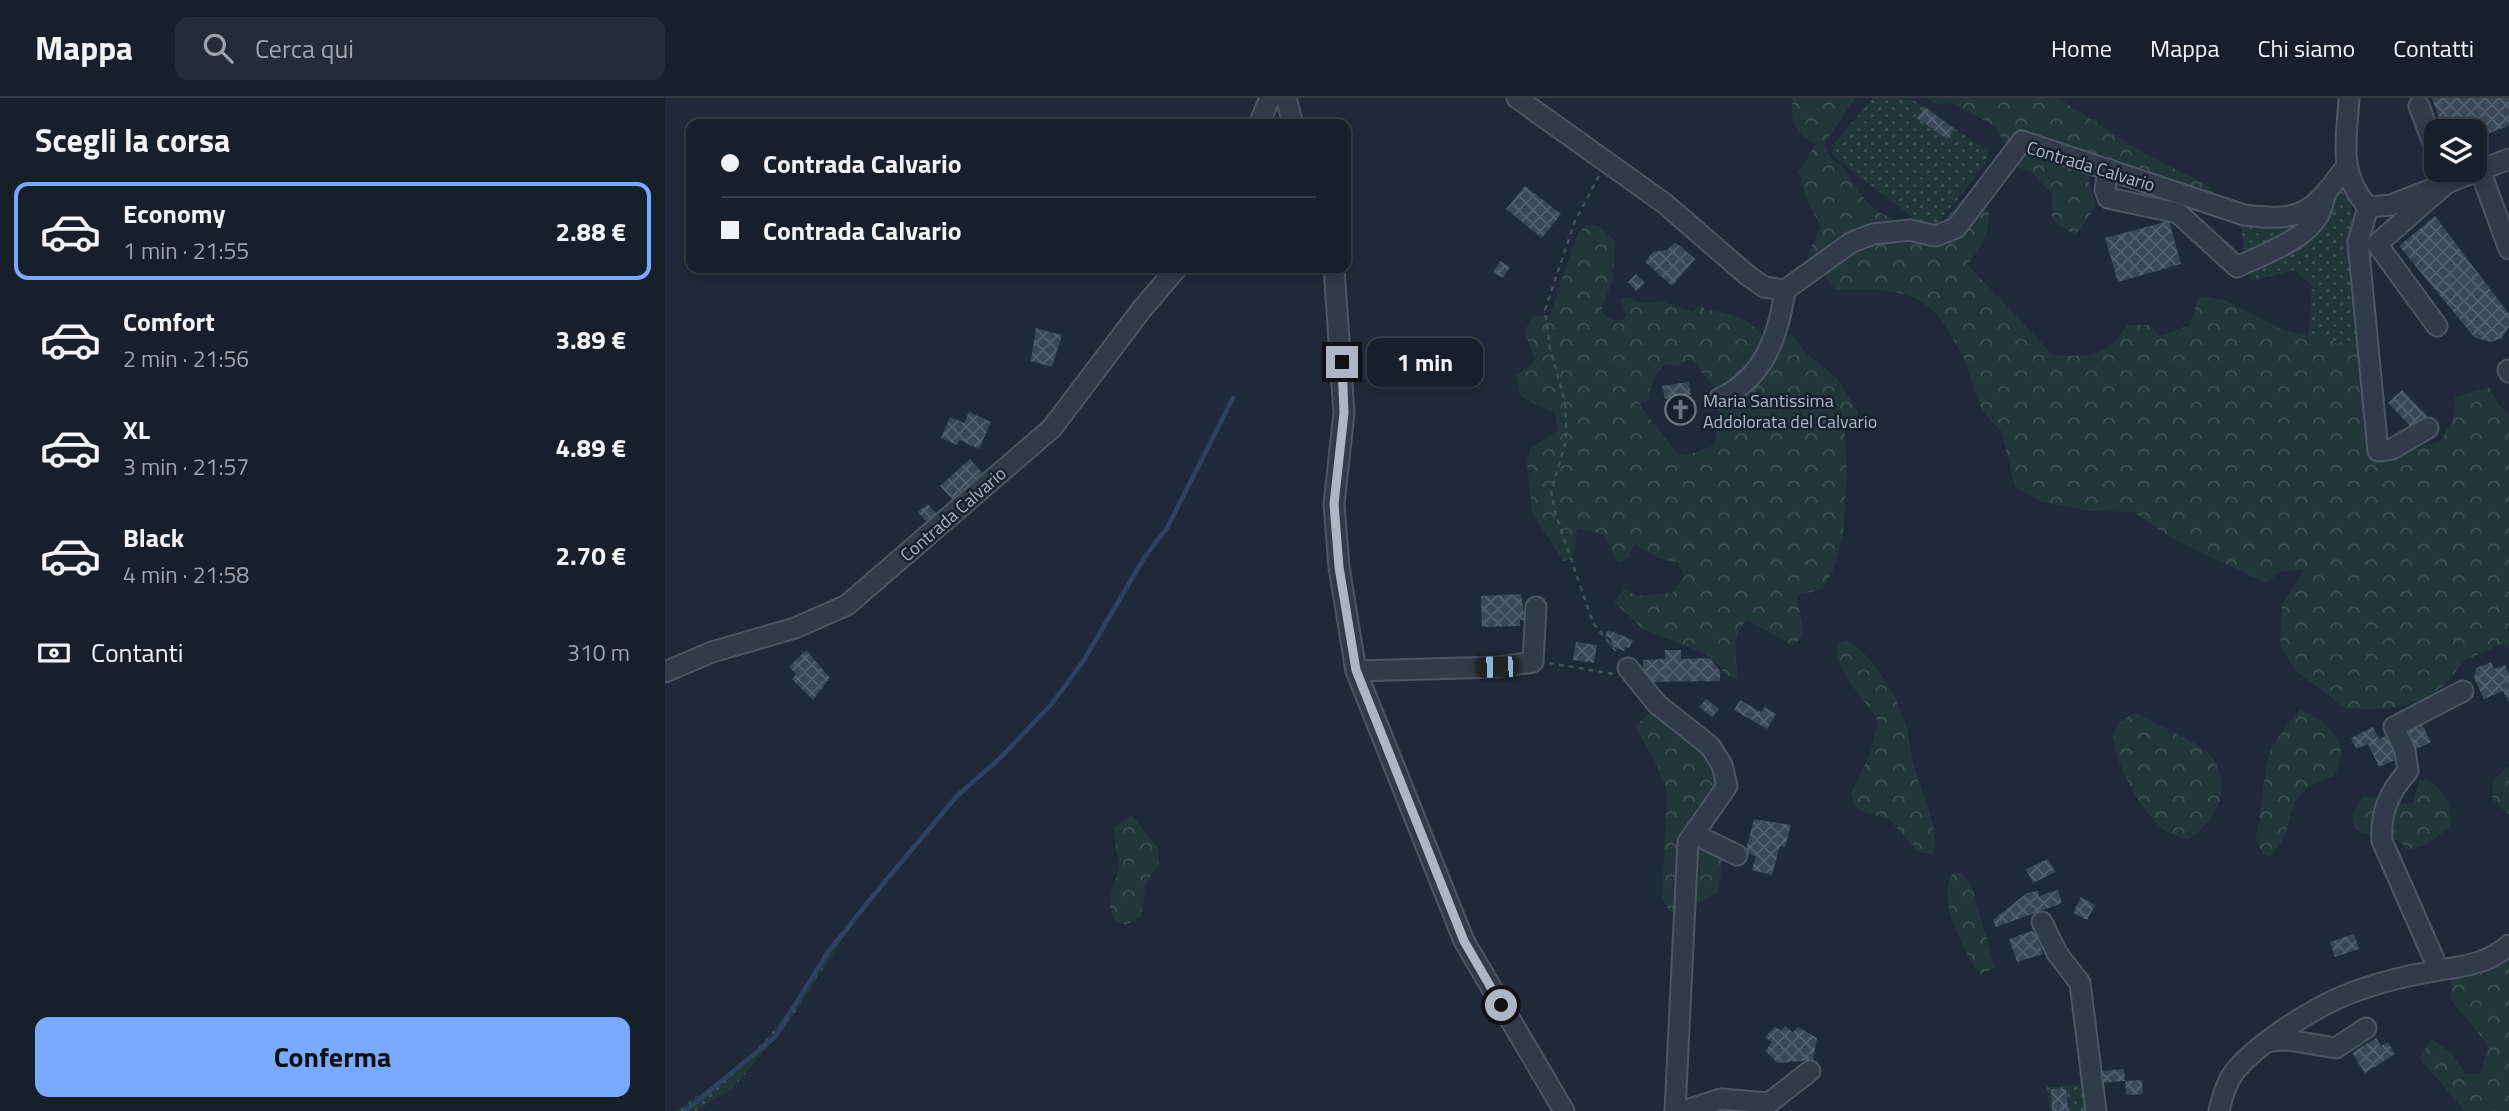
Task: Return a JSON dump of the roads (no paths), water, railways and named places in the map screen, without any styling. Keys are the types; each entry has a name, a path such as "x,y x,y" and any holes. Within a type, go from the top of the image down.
{"street":[{"path":"1261,119 1270,98"},
{"path":"1286,98 1292,119"},
{"path":"1517,98 1664,203 1764,287 1785,290 1781,318 1767,357 1739,390 1720,398"},
{"path":"2349,98 2345,168 2356,194 2368,206 2391,205 2434,182"},
{"path":"2419,106 2424,119"},
{"name":"Contrada Calvario","path":"1785,290 1852,242 1873,234 1910,230 1935,236 1956,228 2022,141 2244,215 2280,219 2309,210 2324,197 2345,168"},
{"path":"2487,167 2509,159"},
{"path":"2108,169 2105,190 2108,198 2178,213 2237,267 2308,231 2323,208 2324,197"},
{"path":"2437,326 2377,244 2439,182"},
{"path":"2484,182 2509,249"},
{"path":"2368,206 2358,242 2378,451 2392,449 2428,429"},
{"name":"Contrada Calvario","path":"665,672 712,652 795,628 847,605 1052,428 1142,309 1173,273"},
{"path":"1334,273 1344,413 1334,504 1339,567 1356,670 1464,941 1564,1111"},
{"path":"1356,670 1497,667 1533,662 1536,607"},
{"path":"1628,668 1642,689 1710,746 1722,765 1727,786 1688,842 1675,1111"},
{"path":"2435,971 2434,959 2382,841 2381,822 2395,786 2408,771 2405,750 2393,727 2463,691"},
{"path":"1694,834 1737,855"},
{"path":"2042,922 2057,953 2080,983 2096,1111"},
{"path":"2219,1111 2223,1094 2235,1072 2270,1041 2355,991 2435,971 2477,965 2509,945"},
{"path":"2270,1041 2288,1040 2336,1048 2366,1028"},
{"path":"1683,1111 1721,1099 1769,1103 1810,1071"}],"waterway":[{"path":"685,1111 775,1037 828,952 882,885 957,796 999,759 1050,706 1084,660 1144,558 1167,528 1233,398"}],"place":[{"name":"Maria Santissima Addolorata del Calvario","path":"1680,410"}]}
